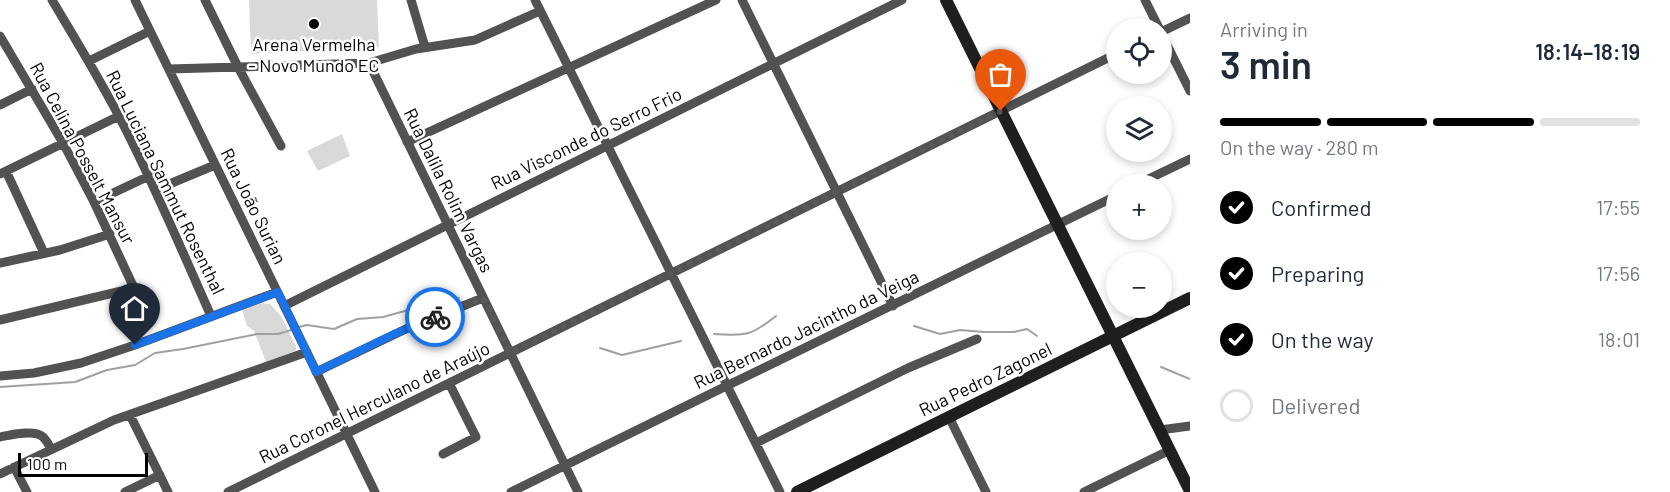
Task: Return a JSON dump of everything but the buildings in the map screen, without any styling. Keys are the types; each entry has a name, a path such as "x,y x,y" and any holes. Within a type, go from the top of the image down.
{"street":[{"name":"Rua Luciana Sammut Rosenthal","path":"52,0 119,116 212,316"},
{"name":"Rua João Surian","path":"135,0 375,492"},
{"path":"205,0 281,146"},
{"path":"411,0 425,47"},
{"path":"535,0 780,492"},
{"path":"407,142 716,0"},
{"path":"742,0 893,306"},
{"name":"Rua Visconde do Serro Frio","path":"284,306 902,0"},
{"path":"946,0 1190,491"},
{"path":"1145,0 1154,18"},
{"path":"168,69 369,63 425,47 480,38 540,11"},
{"path":"1172,26 1190,18"},
{"path":"89,61 150,32"},
{"name":"Rua Celina Posselt Mansur","path":"0,36 63,143 110,234 134,288 0,320"},
{"path":"1172,55 1190,91"},
{"name":"Rua Coronel Herculano de Araújo","path":"228,492 1106,59"},
{"name":"Rua Dalila Rolim Vargas","path":"369,63 578,492"},
{"path":"0,105 32,89"},
{"path":"44,253 3,173 119,116"},
{"path":"1159,174 1190,159"},
{"path":"155,190 215,165"},
{"path":"94,202 148,176"},
{"name":"Rua Bernardo Jacintho da Veiga","path":"511,492 1106,201"},
{"path":"0,263 67,248 110,234"},
{"path":"0,376 64,368 135,345 278,292"},
{"path":"316,372 401,331 483,298"},
{"name":"Rua Pedro Zagonel","path":"797,492 1190,298"},
{"path":"756,444 908,368 976,339"},
{"path":"0,474 101,425 307,352"},
{"path":"443,454 476,437 449,383"},
{"path":"130,415 168,492"},
{"path":"949,417 986,492"},
{"path":"1160,430 1190,426"},
{"path":"0,437 37,434 44,438 51,449"},
{"path":"1084,492 1170,450"},
{"path":"14,467 27,492"},
{"path":"125,492 160,475"}],"shaded area":[{"name":"Arena Vermelha - Novo Mundo EC","path":"249,0 377,0 379,47 251,54"},
{"path":"342,134 350,156 318,171 307,151"},
{"path":"257,303 270,304 281,316 296,350 266,362 254,331 247,326 242,309"}],"waterway":[{"path":"299,327 307,325 334,329 357,319 383,317 459,298"},
{"path":"714,334 748,333 760,328 776,316"},
{"path":"914,326 940,334 960,330 1014,332 1027,329 1037,336"},
{"path":"0,387 75,382 107,370 135,365 155,353 291,330"},
{"path":"600,348 622,355 681,341"},
{"path":"1161,367 1190,379"}],"way so far":[{"path":"435,317 483,298 510,353 1001,111"}],"place":[{"name":"Arena Vermelha - Novo Mundo EC","path":"314,24"}],"route":[{"path":"135,345 278,292 316,372 435,317"}]}
